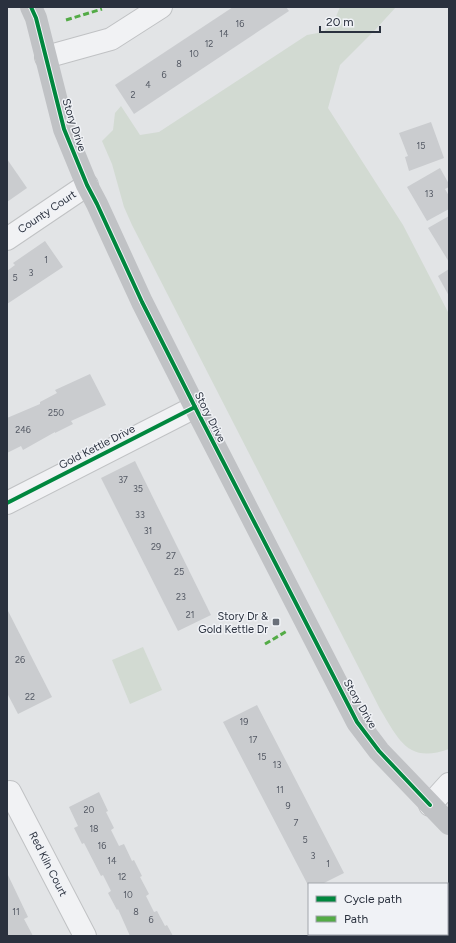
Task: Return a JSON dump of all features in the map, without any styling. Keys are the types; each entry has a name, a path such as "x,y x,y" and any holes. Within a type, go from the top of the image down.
{"street":[{"name":"Story Drive","path":"31,7 36,18 64,130 87,185 142,302 195,407 357,722 379,751 449,824"},
{"path":"46,57 111,39 161,7"},
{"name":"County Court","path":"7,239 87,185"},
{"name":"Gold Kettle Drive","path":"7,503 195,407"},
{"path":"430,805 449,784"},
{"name":"Red Kiln Court","path":"10,792 85,936"}],"shaded area":[{"path":"340,7 396,7 340,65 328,108 403,225 449,314 449,749 435,753 414,751 406,746 399,739 380,709 132,225 124,207 112,164 102,141 113,130 115,113 121,106 140,135 159,132 307,35 323,32 333,24"},
{"path":"143,647 162,690 130,704 112,660"}],"building":[{"path":"233,7 286,7 289,11 134,114 115,85"},
{"path":"431,122 444,158 409,171 405,157 408,156 399,133"},
{"path":"7,159 27,188 7,202"},
{"path":"440,168 449,184 449,187 445,189 449,196 449,209 427,221 407,187"},
{"path":"449,216 449,262 428,228"},
{"path":"45,241 63,267 7,304 7,271 15,265 13,263"},
{"path":"449,269 449,296 438,276"},
{"path":"90,374 106,405 71,421 73,424 55,432 23,450 21,446 7,453 7,418 40,404 40,402 57,393 55,390"},
{"path":"135,461 211,615 178,631 101,478"},
{"path":"7,609 52,697 18,714 7,693"},
{"path":"257,705 344,873 324,883 308,883 308,885 223,722"},
{"path":"99,792 108,811 106,812 114,828 111,830 119,846 124,844 132,861 134,860 142,876 140,877 149,894 146,896 154,912 157,911 165,926 167,925 173,936 130,936 118,909 117,910 108,893 111,891 103,875 101,876 84,843 82,844 74,828 78,826 69,807"},
{"path":"7,873 28,917 24,919 33,936 7,936"}],"marked path":[{"path":"66,20 102,9"},
{"path":"265,644 287,631"}],"cycle path":[{"path":"31,7 36,18 64,129 87,185 142,302 357,722 379,751 430,805"},
{"path":"7,503 195,407"}],"place":[{"name":"Story Dr & Gold Kettle Dr","path":"276,622"}]}
